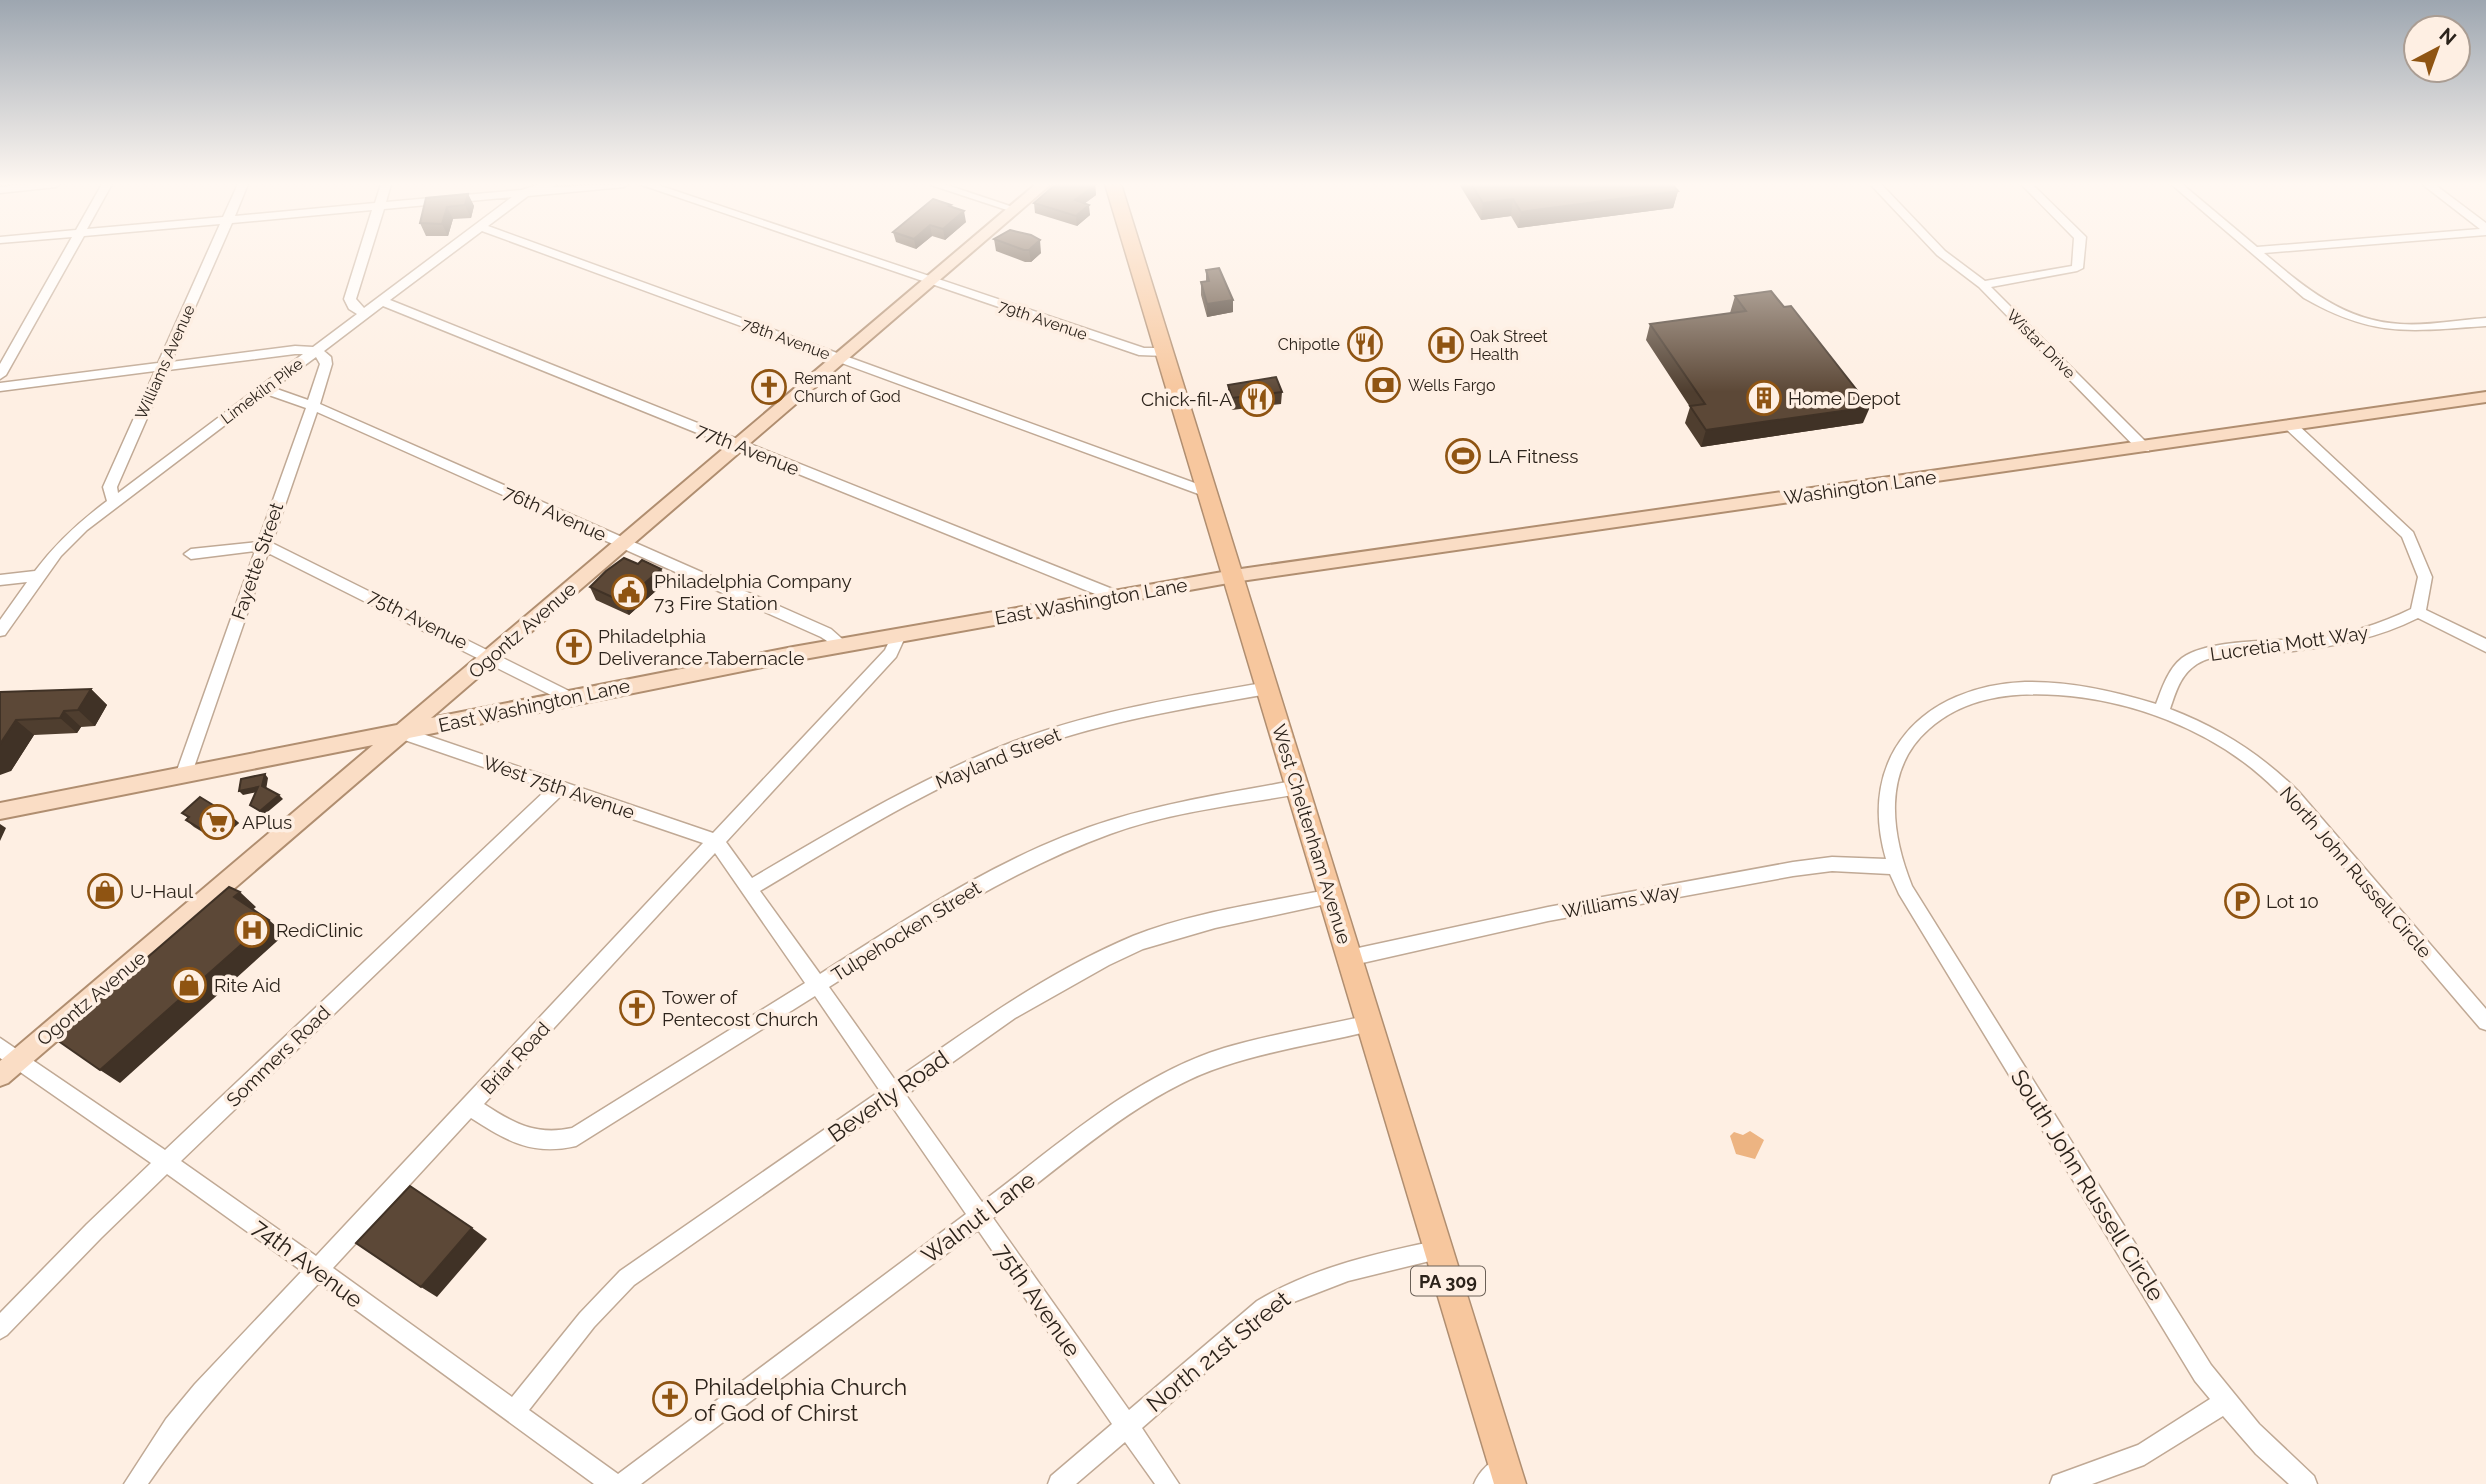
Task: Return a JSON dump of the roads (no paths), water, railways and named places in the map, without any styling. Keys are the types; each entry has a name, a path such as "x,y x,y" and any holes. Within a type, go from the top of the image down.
{"highway":[{"name":"West Cheltenham Avenue","path":"1135,253 1439,1250 1500,1478"}],"main road":[{"name":"Ogontz Avenue","path":"0,1076 9,1053 402,733 962,253"},
{"name":"Washington Lane","path":"1234,576 2486,397"},
{"name":"East Washington Lane","path":"0,811 842,645 1234,576"}],"street":[{"path":"0,375 69,253"},
{"name":"Williams Avenue","path":"114,502 110,487 213,253"},
{"path":"364,253 350,299 352,306 365,314"},
{"name":"Limekiln Pike","path":"0,631 70,537 445,253"},
{"name":"78th Avenue","path":"555,253 1209,494"},
{"name":"79th Avenue","path":"848,253 1143,352 1166,352"},
{"name":"Wistar Drive","path":"1941,253 1983,285 2144,448"},
{"path":"1983,285 2077,268 2078,253"},
{"path":"2260,253 2308,296 2352,318 2400,328 2486,322"},
{"name":"77th Avenue","path":"382,301 1115,596"},
{"path":"0,387 295,350 315,351"},
{"name":"Fayette Street","path":"183,776 313,406 326,364 324,357 315,351"},
{"name":"76th Avenue","path":"264,389 313,406 826,633 842,645"},
{"path":"2292,426 2408,535 2425,577 2418,612 2486,646"},
{"path":"191,554 264,545"},
{"name":"75th Avenue","path":"264,545 491,656 570,698"},
{"path":"0,580 39,576"},
{"name":"Lucretia Mott Way","path":"2161,713 2177,669 2191,658 2209,652 2359,636 2391,628 2418,612"},
{"name":"Briar Road","path":"135,1484 203,1392 891,653 899,635"},
{"name":"Mayland Street","path":"750,888 868,819 1006,752 1105,719 1268,688"},
{"name":"North John Russell Circle","path":"1895,867 1887,822 1886,781 1903,744 1930,717 1966,697 2011,688 2059,689 2104,696 2161,713 2254,760 2295,798 2486,1022"},
{"name":"West 75th Avenue","path":"402,733 716,841"},
{"name":"Tulpehocken Street","path":"470,1106 527,1139 555,1143 576,1137 961,896 1038,855 1110,827 1164,812 1298,787"},
{"name":"Sommers Road","path":"0,1328 167,1162 559,788"},
{"name":"75th Avenue","path":"716,841 1167,1484"},
{"name":"Williams Way","path":"1349,958 1548,914 1793,869 1832,864 1895,867"},
{"name":"South John Russell Circle","path":"1895,867 1905,889 2203,1373 2225,1402 2288,1469 2306,1484"},
{"name":"Beverly Road","path":"514,1412 587,1320 627,1278 1009,1012 1139,942 1215,920 1331,896"},
{"name":"Walnut Lane","path":"623,1484 1099,1125 1167,1082 1250,1048 1370,1023"},
{"name":"74th Avenue","path":"9,1053 167,1162 613,1484"},
{"name":"North 21st Street","path":"1059,1484 1264,1308 1286,1293 1310,1281 1439,1250"},
{"path":"2060,1484 2144,1454 2225,1402"}],"place":[{"name":"Chipotle","path":"1365,344"},
{"name":"Oak Street Health","path":"1446,345"},
{"name":"Wells Fargo","path":"1383,385"},
{"name":"Remant Church of God","path":"769,387"},
{"name":"Home Depot","path":"1764,398"},
{"name":"Chick-fil-A","path":"1257,399"},
{"name":"LA Fitness","path":"1463,456"},
{"name":"Philadelphia Company 73 Fire Station","path":"629,592"},
{"name":"Philadelphia Deliverance Tabernacle","path":"574,647"},
{"name":"APlus","path":"217,822"},
{"name":"U-Haul","path":"105,891"},
{"name":"Lot 10","path":"2242,901"},
{"name":"RediClinic","path":"252,930"},
{"name":"Rite Aid","path":"189,985"},
{"name":"Tower of Pentecost Church","path":"637,1008"},
{"name":"Philadelphia Church of God of Chirst","path":"670,1399"}]}
